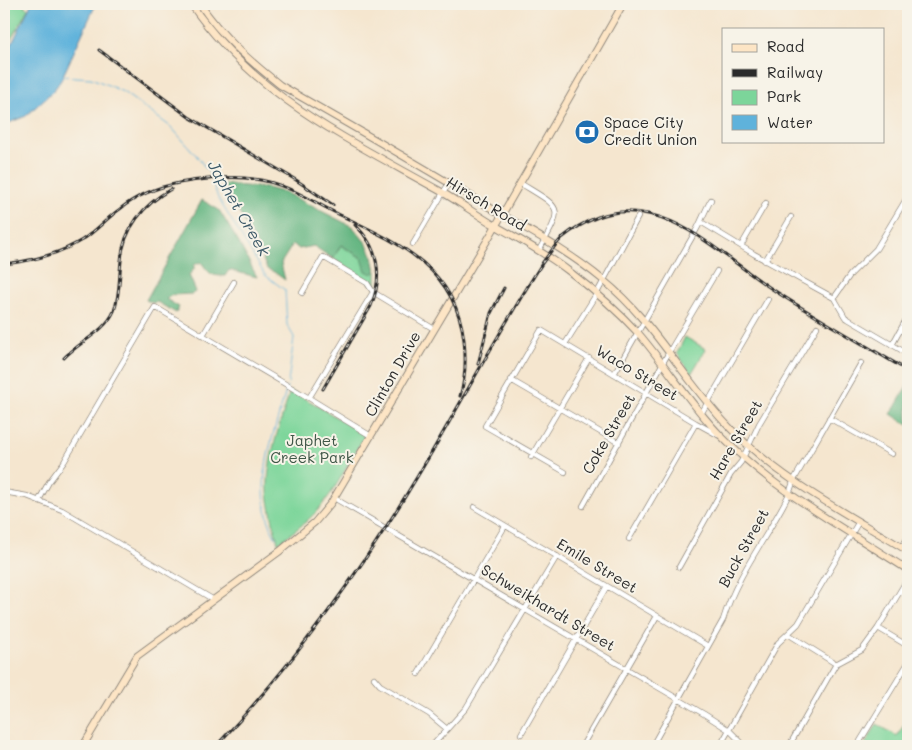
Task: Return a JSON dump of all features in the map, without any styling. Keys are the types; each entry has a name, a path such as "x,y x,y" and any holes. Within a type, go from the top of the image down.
{"main road":[{"name":"Hirsch Road","path":"191,4 234,56 286,101 330,130 443,193 539,250 596,293 638,333 701,414 743,458"},
{"name":"Hirsch Road","path":"200,4 235,46 280,85 545,239 604,280 644,321 707,403 748,446"},
{"name":"Clinton Drive","path":"84,746 137,656 280,551 315,522 334,498 496,226 623,4"},
{"path":"748,446 793,482 858,523 905,549"},
{"path":"743,458 789,494 908,570"}],"street":[{"path":"413,244 449,183"},
{"path":"520,183 552,203 555,207 556,217 554,223 539,250"},
{"path":"834,298 850,275 876,249 908,196"},
{"path":"614,374 701,222 702,215 710,200"},
{"path":"741,246 766,203"},
{"path":"565,344 604,280 638,217"},
{"path":"765,261 791,217"},
{"path":"701,222 765,261 834,298 845,317 908,354"},
{"path":"302,293 323,257 367,283 373,292 434,329"},
{"name":"Coke Street","path":"583,506 669,352 717,271"},
{"path":"203,335 234,282"},
{"path":"307,397 373,292"},
{"path":"701,414 768,299"},
{"path":"39,500 49,482 64,462 154,307 371,436"},
{"path":"892,345 908,316"},
{"name":"Hare Street","path":"679,567 731,474 743,458 816,327"},
{"name":"Waco Street","path":"511,380 541,330 646,394 720,436"},
{"path":"532,456 589,358"},
{"name":"Buck Street","path":"652,746 723,620 728,602 738,582 861,363"},
{"path":"565,472 532,456 485,426 511,380 619,443"},
{"path":"829,418 892,454"},
{"path":"629,540 696,423"},
{"path":"4,492 39,500 62,510 214,600"},
{"name":"Schweikhardt Street","path":"334,498 679,700 728,730 745,746"},
{"name":"Emile Street","path":"474,508 708,646"},
{"path":"720,746 778,643 798,624 858,523"},
{"path":"418,674 505,526"},
{"path":"905,549 908,537"},
{"path":"432,746 466,708 556,556"},
{"path":"789,746 836,664 862,650 878,628 908,578"},
{"path":"521,734 607,586"},
{"path":"582,746 657,616"},
{"path":"878,628 908,646"},
{"path":"788,634 836,664"},
{"path":"857,746 908,662"},
{"path":"374,678 380,685 429,714 447,729"},
{"path":"463,746 470,746"}],"green space":[{"path":"4,4 23,4 28,9 4,51"},
{"path":"223,184 267,188 286,193 353,227 367,244 373,257 376,271 372,274 366,271 362,258 341,245 333,259 314,246 299,249 293,244 281,263 285,280 267,269 255,241"},
{"path":"202,200 219,210 257,277 229,270 225,276 216,276 209,272 201,262 194,265 194,269 189,275 195,292 192,294 172,295 166,299 179,307 176,313 157,302 153,303 146,300"},
{"path":"340,245 362,258 372,273 376,271 376,286 333,259"},
{"path":"685,337 706,349 691,374 677,353"},
{"path":"908,385 908,425 891,414"},
{"name":"Japhet Creek Park","path":"290,391 365,435 337,484 317,511 294,532 278,543 268,493 269,467"},
{"path":"877,724 897,736 904,725 908,727 908,746 864,746"}],"water":[{"path":"31,4 96,4 61,80 54,90 26,116 4,125 4,60"}],"waterway":[{"path":"156,4 163,7"},
{"name":"Japhet Creek","path":"62,76 91,78 123,92 171,127 210,174 218,198 265,275 285,290 287,325 294,337 288,383"},
{"name":"Japhet Creek","path":"276,538 268,519 264,500 264,481 266,462 287,387"}],"railway":[{"path":"99,50 189,117 296,180 333,205"},
{"path":"4,264 25,261 64,250 87,236 126,204 163,187 226,177 254,179 275,184 295,192 399,245 435,274 448,292 458,314 464,340 465,368 460,396"},
{"path":"64,358 98,331 110,318 117,299 126,238 144,210 171,189"},
{"path":"216,746 245,715 299,650 348,583 417,477 510,315 543,262 562,238 584,223 598,217 622,212 645,213 667,220 710,244 786,298 908,371"},
{"path":"323,389 371,306 375,295 378,273 374,253 363,234 355,225"},
{"path":"478,364 491,313 504,288"}],"place":[{"name":"Space City Credit Union","path":"587,132"}]}
